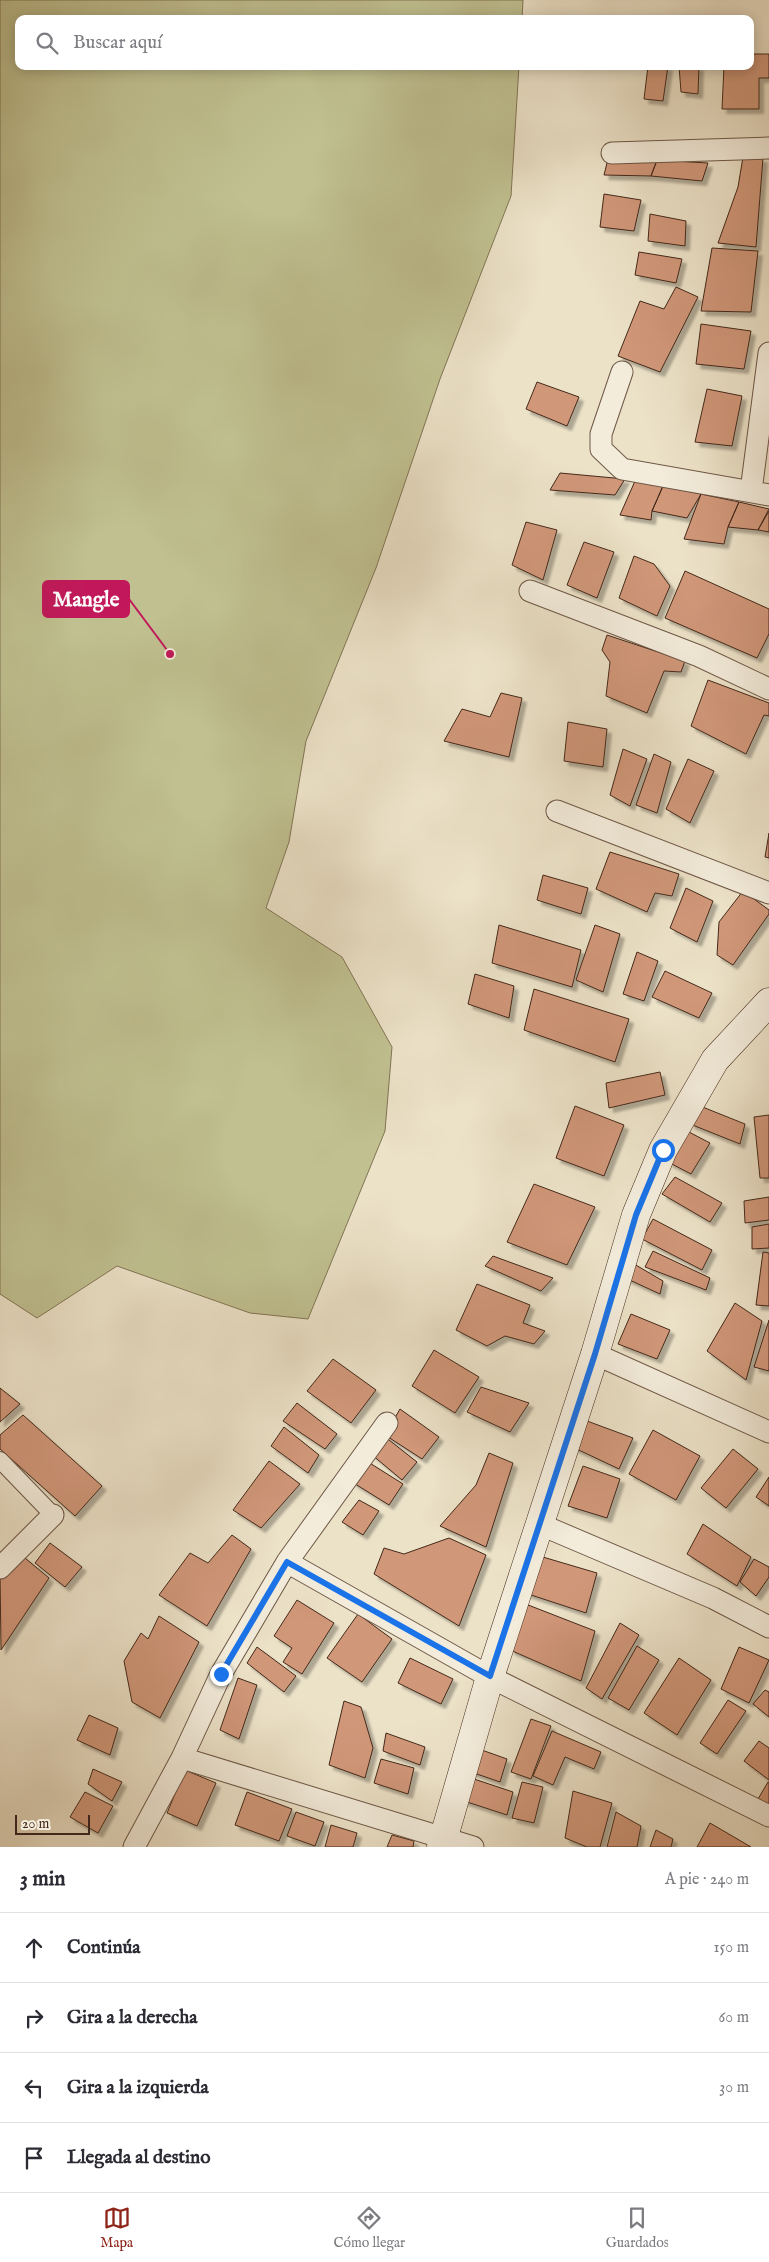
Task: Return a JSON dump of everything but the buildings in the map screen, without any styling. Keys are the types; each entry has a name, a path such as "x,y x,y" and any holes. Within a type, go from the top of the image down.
{"main road":[{"path":"443,1843 490,1676 595,1354 636,1215 663,1150 715,1060 769,1002"}],"street":[{"path":"612,153 769,148"},
{"path":"622,372 601,434 600,449 608,458 622,469 760,493 769,353"},
{"path":"530,590 699,656 769,689"},
{"path":"557,811 769,893"},
{"path":"595,1354 769,1432"},
{"path":"134,1847 182,1758 221,1674 287,1562 387,1423"},
{"path":"0,1460 53,1515 0,1568"},
{"path":"539,1524 713,1598 769,1627"},
{"path":"287,1562 490,1676 769,1816"},
{"path":"182,1758 443,1843 473,1847"}],"green space":[{"path":"0,0 523,0 522,15 15,15 15,70 519,70 511,196 440,379 376,568 306,741 289,842 266,908 342,957 392,1047 385,1131 308,1319 250,1313 117,1266 37,1318 0,1294"}],"place":[{"name":"Mangle","path":"170,654"}],"route":[{"path":"221,1674 287,1562 490,1676 595,1354 636,1215 663,1150"}]}
